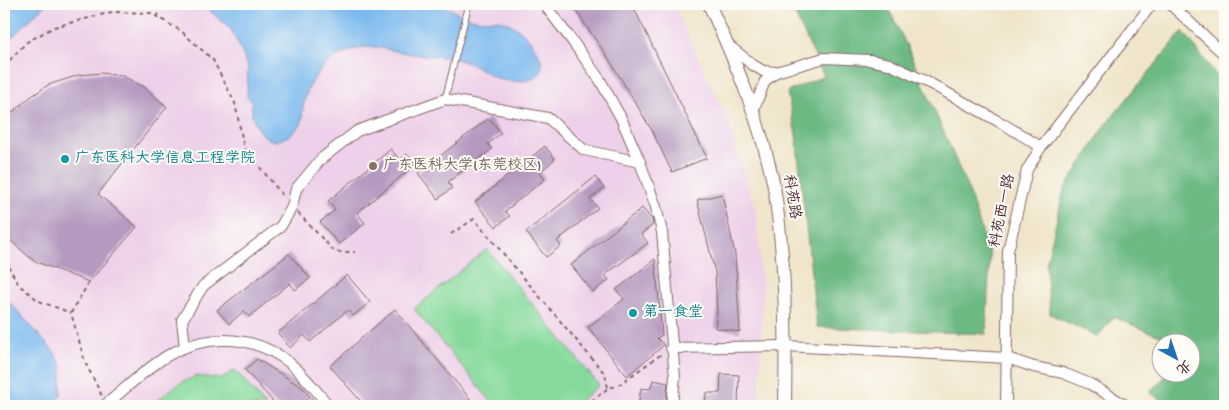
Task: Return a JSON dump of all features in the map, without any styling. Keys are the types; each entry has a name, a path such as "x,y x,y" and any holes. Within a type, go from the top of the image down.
{"street":[{"path":"544,4 600,80 621,118 640,162 656,207 662,232 675,377 672,406"},
{"name":"科苑路","path":"709,4 728,44 753,112 774,183 782,252 786,346 785,406"},
{"name":"科苑西一路","path":"1006,406 1008,251 1027,170 1041,148 1152,4"},
{"path":"1170,4 1225,55"},
{"path":"728,44 763,71 776,72 824,58 869,60 889,64 956,98 1041,148"},
{"path":"753,112 765,81 776,72"},
{"path":"185,347 182,320 203,286 282,226 292,207 296,189 321,159 358,131 445,99 548,118 584,150 640,162"},
{"path":"105,405 165,357 185,347 220,339 258,345 276,353 292,364 329,406"},
{"path":"671,348 786,346 1006,358 1090,384 1127,406"}],"lane":[{"path":"445,99 469,4"}],"path":[{"path":"157,17 164,4"},
{"path":"4,66 27,42 54,27 112,12 151,13 180,31 213,60 235,103 244,148 292,207 335,252 355,252"},
{"path":"4,111 9,116"},
{"path":"451,234 474,219 605,374 608,388"},
{"path":"4,259 19,285 39,301 71,312"},
{"path":"89,282 71,312 85,362 105,405"},
{"path":"585,406 608,388 617,386 671,348"}],"shaded area":[{"name":"广东医科大学(东莞校区)","path":"4,4 673,4 728,121 756,212 763,297 759,406 4,406"}],"green space":[{"path":"790,4 886,4 907,46 968,189 990,256 986,334 817,327 796,135 787,92 824,76"},
{"path":"1183,31 1225,87 1225,406 1171,406 1149,392 1160,382 1202,382 1202,332 1152,333 1113,317 1098,337 1050,314 1046,265 1064,190 1107,123"},
{"path":"487,249 599,385 574,406 495,406 414,309"},
{"path":"235,370 266,406 152,406 182,382 197,376 221,379"}],"water":[{"path":"4,4 46,4 4,45"},
{"path":"202,4 441,4 472,18 499,20 513,25 533,44 541,59 542,67 540,73 533,79 511,81 491,76 474,65 452,58 377,47 345,52 327,64 312,81 303,105 301,125 289,136 277,141 268,139 259,131 252,116 252,102 247,97 248,68 231,29"},
{"path":"4,296 54,352 62,367 61,395 52,406 4,406"}],"building":[{"path":"571,4 632,4 707,158 672,172 651,129 609,59"},
{"name":"广东医科大学信息工程学院","path":"102,73 123,76 144,87 167,107 98,194 137,227 89,282 34,261 12,242 4,230 4,124 9,115 48,85 79,75"},
{"path":"489,118 501,133 488,144 492,149 448,182 452,188 438,199 418,173"},
{"path":"545,146 555,159 540,172 545,179 505,211 510,216 496,227 475,202"},
{"path":"391,149 400,160 407,154 416,164 357,213 365,223 339,244 320,222 335,210 328,201"},
{"path":"595,177 604,188 590,199 598,208 557,241 561,246 546,257 526,232"},
{"path":"722,194 735,254 740,332 715,328 717,313 715,272 697,200"},
{"path":"642,208 652,219 653,225 641,234 648,243 605,275 609,280 593,292 571,265"},
{"path":"289,254 310,278 295,290 290,283 249,317 244,311 229,324 217,310"},
{"name":"第一食堂","path":"655,259 662,335 657,338 664,345 627,376 588,327 624,299 616,290"},
{"path":"347,275 370,302 353,316 348,310 310,342 304,335 290,348 278,333"},
{"path":"395,309 476,406 365,406 330,366"},
{"path":"257,359 303,388 318,406 277,406 245,370"},
{"path":"721,374 739,375 738,406 705,406 706,393 720,393"},
{"path":"653,380 668,383 665,406 638,406 641,388 650,389"}],"place":[{"name":"广东医科大学信息工程学院","path":"65,159"},
{"name":"广东医科大学(东莞校区)","path":"373,166"},
{"name":"第一食堂","path":"633,313"}]}
